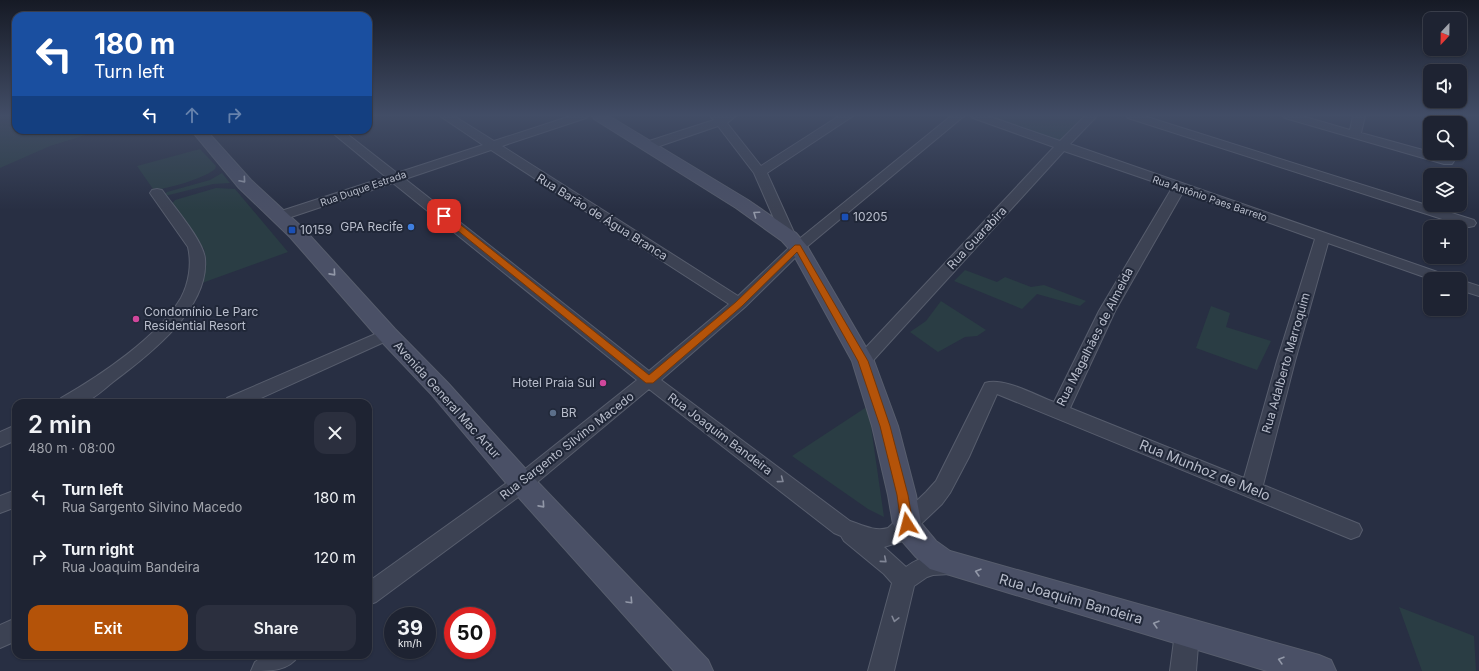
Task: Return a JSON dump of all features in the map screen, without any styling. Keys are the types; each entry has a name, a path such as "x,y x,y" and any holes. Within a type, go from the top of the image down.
{"main road":[{"name":"Avenida General Mac Artur","path":"213,147 245,184 280,216 387,334 440,389 522,483 696,671"},
{"path":"650,147 742,204 793,242 863,361 885,426 902,495 907,524"},
{"name":"Rua Joaquim Bandeira","path":"907,524 912,533 926,549 940,560 951,564 1319,671"}],"street":[{"name":"Rua Joaquim Bandeira","path":"357,147 649,380 842,527 892,567 904,581"},
{"name":"Rua Duque Estrada","path":"280,216 488,147"},
{"name":"Rua Barão de Água Branca","path":"494,147 739,304"},
{"path":"743,147 760,172 793,242"},
{"path":"760,172 798,147"},
{"name":"Rua Sargento Silvino Macedo","path":"372,592 522,483 649,380 739,304 793,242 917,147"},
{"name":"Rua Guarabira","path":"863,361 1061,147"},
{"name":"Rua Antônio Paes Barreto","path":"1062,147 1424,272"},
{"path":"1231,147 1469,223"},
{"path":"1400,147 1448,161"},
{"name":"Rua Magalhães de Almeida","path":"907,524 934,498 943,487 959,457 991,387 997,387 1059,411 1107,311 1179,187"},
{"path":"74,399 100,383 156,337 189,297 198,270 198,253 157,193"},
{"name":"Rua Adalberto Marroquim","path":"1251,490 1286,361 1323,236"},
{"path":"1467,287 1479,291"},
{"path":"243,399 387,334"},
{"name":"Rua Munhoz de Melo","path":"1059,411 1351,530"},
{"path":"0,440 12,434"},
{"path":"0,505 12,500"},
{"name":"Rua Joaquim Bandeira","path":"842,527 870,537 882,539 895,535 907,524"},
{"path":"881,671 904,581 919,570 933,565 951,564"},
{"path":"0,637 12,631"},
{"path":"1183,671 1187,633"},
{"path":"264,671 280,659"}],"shaded area":[{"path":"0,147 47,147 0,168"},
{"path":"200,149 216,166 215,169 203,176 175,186 153,189 137,166"},
{"path":"222,173 230,183 213,184 165,196 167,192 210,180"},
{"path":"216,188 235,189 288,252 202,283 206,259 204,249 171,205 175,200"},
{"path":"965,270 997,282 1005,277 1031,287 1044,285 1086,301 1080,306 1037,294 1022,309 954,281"},
{"path":"941,301 986,330 977,336 965,337 938,352 910,332 926,321"},
{"path":"1211,306 1230,313 1226,327 1271,341 1257,370 1196,348"},
{"path":"868,406 884,517 868,509 792,456"},
{"path":"1399,607 1474,636 1476,671 1422,671"}],"place":[{"name":"10205","path":"845,217"},
{"name":"GPA Recife","path":"411,227"},
{"name":"10159","path":"292,230"},
{"name":"Condomínio Le Parc Residential Resort","path":"136,319"},
{"name":"Hotel Praia Sul","path":"603,383"},
{"name":"BR","path":"553,413"}],"route":[{"path":"444,216 649,380 739,304 798,247 863,361 885,426 902,495 907,524"}]}
